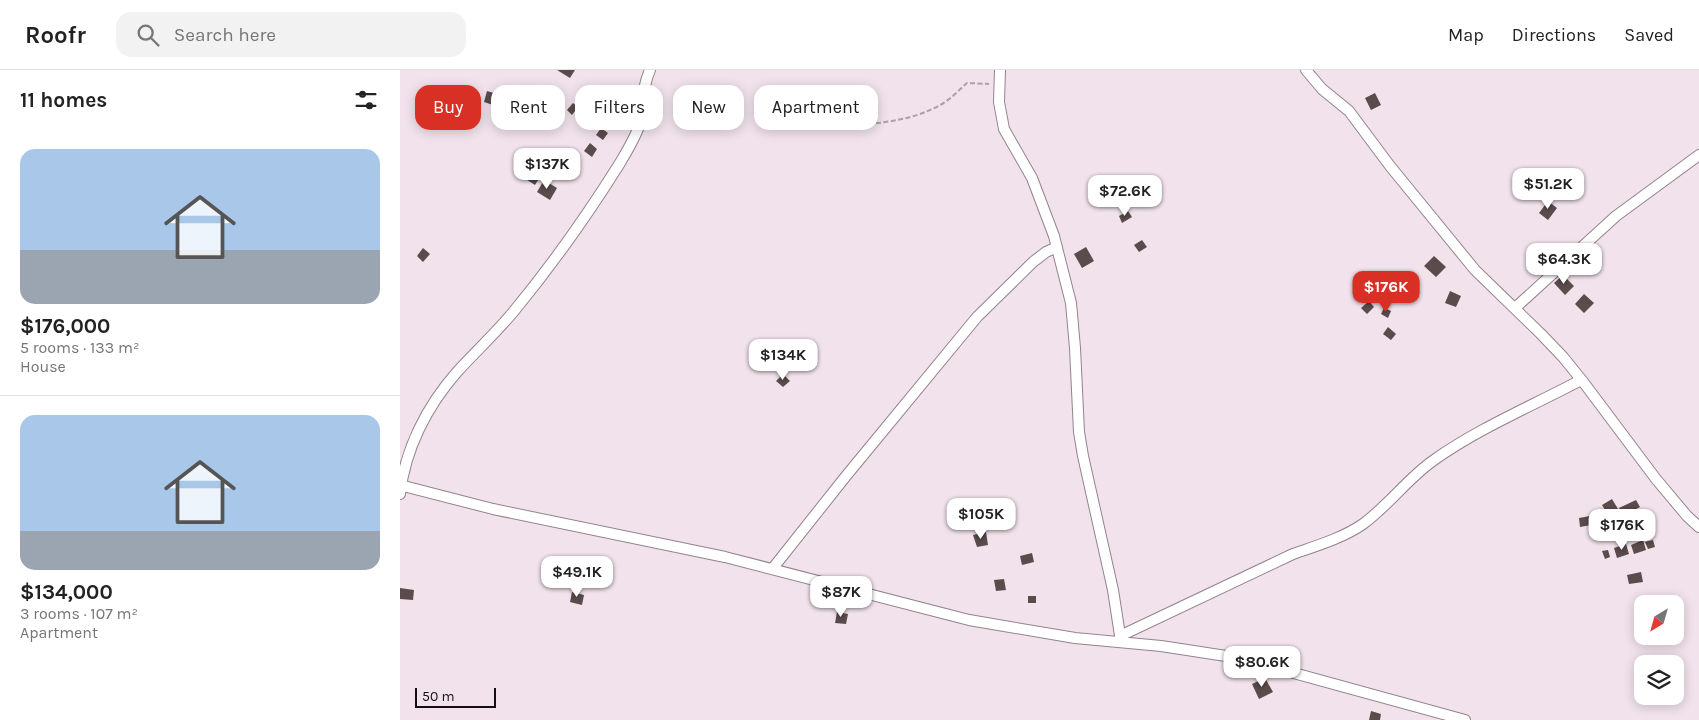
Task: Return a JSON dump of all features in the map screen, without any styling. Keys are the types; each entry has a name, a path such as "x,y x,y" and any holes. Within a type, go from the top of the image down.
{"street":[{"path":"650,70 645,84 638,126 620,163 534,286 437,397 412,445 405,463 400,488 773,568 905,605 969,620 1056,636 1120,639 1239,658 1465,720"},
{"path":"1000,70 999,102 1004,130 1032,178 1057,247 1071,303 1078,417 1083,456 1113,590 1120,639"},
{"path":"1306,70 1322,89 1350,112 1390,166 1475,270 1541,334 1581,380 1656,479 1699,527"},
{"path":"1515,308 1616,216 1699,155"},
{"path":"773,568 977,317 1033,262 1046,252 1057,247"},
{"path":"1120,639 1293,554 1361,525 1375,514 1421,469 1445,452 1581,380"}],"path":[{"path":"878,123 917,116 942,104 967,83 999,85"}],"building":[{"path":"557,70 575,70 570,78"},
{"path":"487,91 491,92 491,104 484,102"},
{"path":"1375,93 1381,105 1371,110 1365,98"},
{"path":"573,103 575,105 575,111 572,115 567,110"},
{"path":"600,130 608,133 603,140 596,135"},
{"path":"590,143 597,149 592,157 584,151"},
{"path":"528,165 542,174 535,185 521,176"},
{"path":"544,180 557,188 550,200 537,192"},
{"path":"1548,201 1557,208 1548,220 1539,213"},
{"path":"1128,211 1132,217 1122,223 1119,216"},
{"path":"1142,240 1147,247 1139,252 1134,245"},
{"path":"1086,247 1094,261 1082,268 1074,254"},
{"path":"423,248 430,254 423,262 417,256"},
{"path":"1434,256 1446,267 1436,277 1424,266"},
{"path":"1563,275 1574,286 1565,295 1554,283"},
{"path":"1450,291 1461,296 1456,307 1445,303"},
{"path":"1584,294 1594,303 1584,313 1575,304"},
{"path":"1369,301 1374,307 1367,314 1361,308"},
{"path":"1384,308 1391,311 1388,318 1381,314"},
{"path":"1388,327 1396,334 1391,340 1383,334"},
{"path":"783,374 790,381 783,387 776,381"},
{"path":"1612,499 1618,509 1608,515 1602,505"},
{"path":"1636,500 1640,507 1623,516 1619,508"},
{"path":"1590,516 1591,525 1580,527 1579,518"},
{"path":"986,532 988,545 977,547 973,535"},
{"path":"1643,540 1646,550 1634,554 1631,545"},
{"path":"1653,540 1655,547 1648,549 1645,542"},
{"path":"1626,544 1629,554 1617,558 1614,548"},
{"path":"1608,550 1610,557 1605,559 1602,551"},
{"path":"1032,553 1034,562 1022,565 1020,556"},
{"path":"1641,572 1643,582 1629,584 1627,575"},
{"path":"1004,579 1006,590 996,591 994,580"},
{"path":"400,588 414,590 413,600 400,599"},
{"path":"572,592 584,595 582,605 570,602"},
{"path":"1028,596 1036,596 1036,603 1028,603"},
{"path":"837,612 848,614 846,624 835,623"},
{"path":"1265,678 1273,692 1259,699 1252,684"},
{"path":"1371,711 1381,714 1380,720 1369,720"}]}
